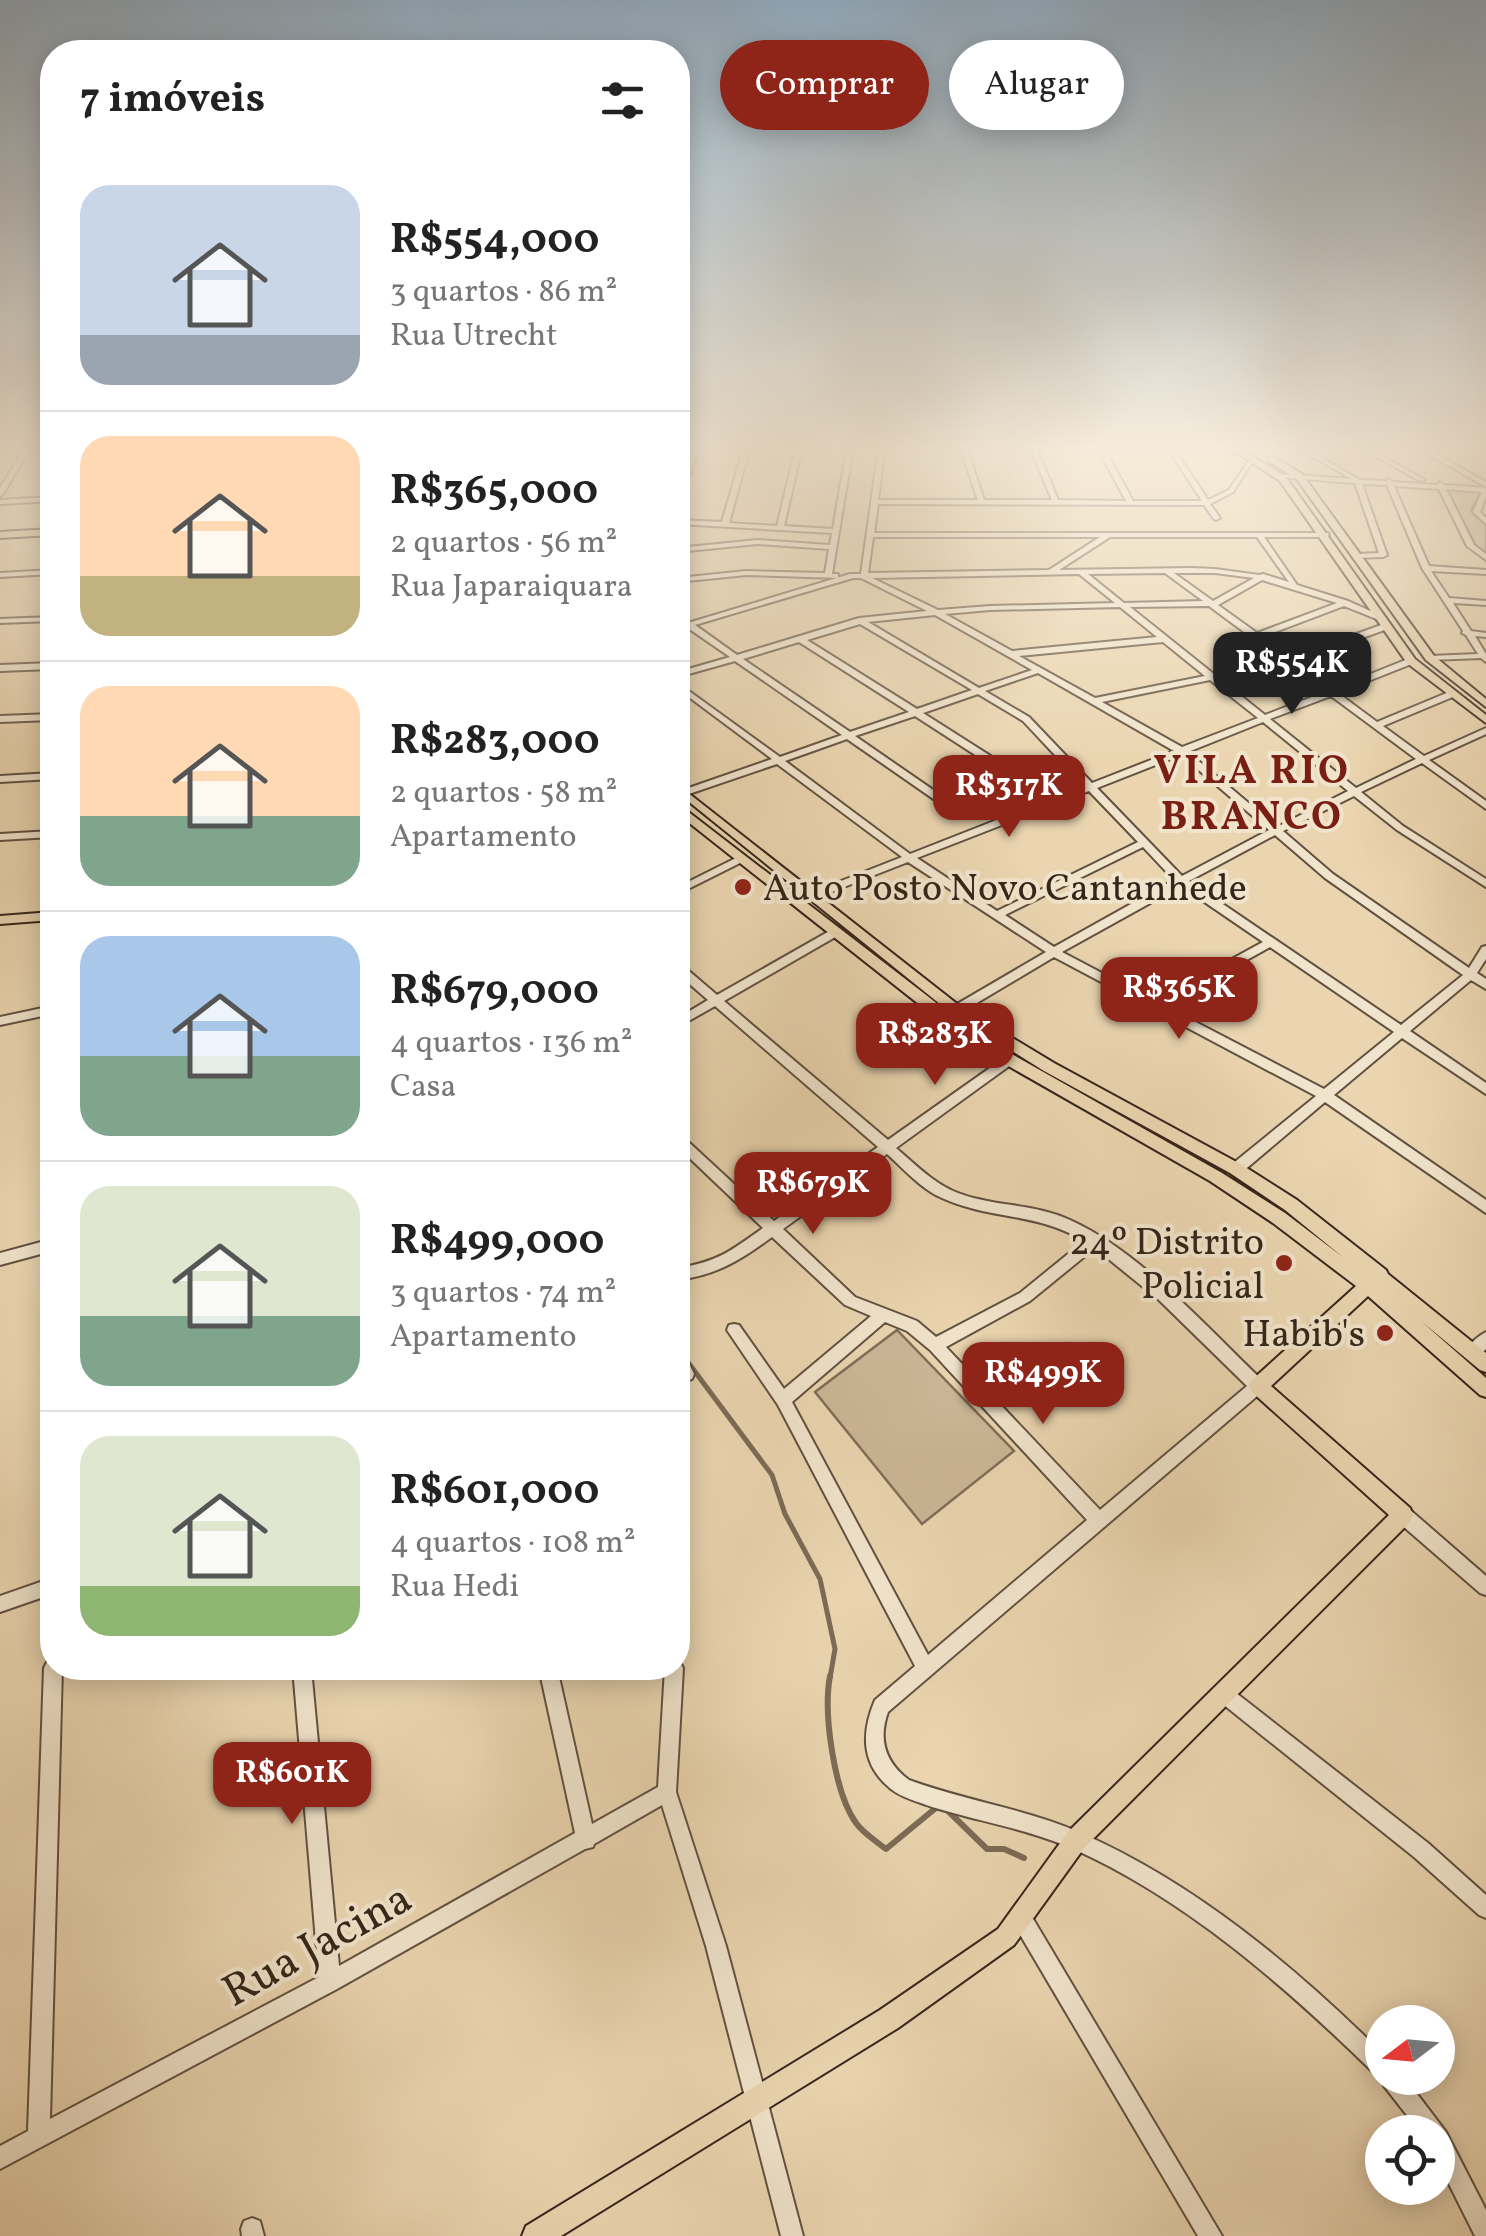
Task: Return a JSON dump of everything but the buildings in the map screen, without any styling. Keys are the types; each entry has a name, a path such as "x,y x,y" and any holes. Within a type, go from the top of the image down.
{"main road":[{"path":"1336,551 1411,661 1486,720"},
{"path":"1353,551 1430,658 1486,704"},
{"path":"690,799 956,1010 1049,1067 1236,1169 1291,1206 1486,1388"},
{"path":"690,819 834,933 1008,1061 1247,1196 1480,1358"},
{"path":"0,920 40,917"},
{"path":"1008,1061 1021,1056 1049,1067"},
{"path":"536,2236 759,2100 998,1944 1022,1919 1076,1840 1403,1515 1258,1386 1373,1280"}],"street":[{"path":"828,576 833,551"},
{"path":"858,576 865,551"},
{"path":"1050,572 1083,551"},
{"path":"1271,551 1294,584"},
{"path":"1356,556 1384,555 1383,551"},
{"path":"1419,551 1483,658"},
{"path":"1426,568 1486,572"},
{"path":"1166,570 1486,806"},
{"path":"690,579 746,573 858,576 1221,570 1294,584 1385,622"},
{"path":"1081,572 1408,834 1486,884"},
{"path":"0,575 40,573"},
{"path":"690,625 858,576 934,611 1182,751 1329,876 1486,985"},
{"path":"690,671 860,620 934,611 1211,603 1226,600 1263,576"},
{"path":"1446,600 1486,603"},
{"path":"1256,636 1344,603"},
{"path":"0,621 40,619"},
{"path":"860,620 980,690 1042,732 1180,882 1486,1089"},
{"path":"1289,661 1385,622"},
{"path":"690,631 938,798 1006,772"},
{"path":"1466,633 1486,635"},
{"path":"799,638 1054,801"},
{"path":"1011,654 1165,639"},
{"path":"1430,658 1483,658"},
{"path":"812,896 1411,661"},
{"path":"0,668 40,666"},
{"path":"690,787 1038,670"},
{"path":"1094,701 1212,677"},
{"path":"690,694 910,859 1053,952 1325,1095 1486,1206"},
{"path":"1377,725 1452,694"},
{"path":"0,719 40,717"},
{"path":"956,1010 1180,882 1354,792 1486,731"},
{"path":"0,779 40,777"},
{"path":"973,784 1024,812"},
{"path":"0,837 40,835"},
{"path":"997,915 1144,843"},
{"path":"690,886 738,860"},
{"path":"690,1016 834,933"},
{"path":"1155,1006 1269,943"},
{"path":"1236,1169 1471,974 1486,950"},
{"path":"690,978 886,1148 950,1197 1051,1219 1096,1239 1258,1386 881,1706 874,1742 885,1772 916,1792 1076,1840 1176,1899 1246,1948 1365,2050"},
{"path":"0,1021 40,1013"},
{"path":"690,1271 719,1265 1008,1061"},
{"path":"690,1151 850,1301 912,1326 934,1345 1098,1520"},
{"path":"934,1345 1024,1297 1096,1239"},
{"path":"0,1259 40,1248"},
{"path":"783,1400 882,1316"},
{"path":"734,1330 783,1400 926,1670"},
{"path":"1480,1358 1486,1339"},
{"path":"1403,1515 1486,1588"},
{"path":"0,1604 40,1590"},
{"path":"39,2137 53,1680"},
{"path":"303,1680 330,1982"},
{"path":"551,1680 586,1840"},
{"path":"673,1680 666,1792 759,2100 792,2236"},
{"path":"1225,1695 1422,1850 1486,1908"},
{"name":"Rua Jacina","path":"0,2158 330,1982 666,1792"},
{"path":"1022,1919 1211,2236"},
{"path":"1405,2095 1420,2115"},
{"path":"1455,2173 1486,2233"}],"shaded area":[{"path":"897,1330 1014,1451 922,1524 815,1392"}],"waterway":[{"path":"690,1365 772,1475 785,1514 820,1579 835,1649 830,1678"},
{"path":"830,1676 828,1710 836,1773 848,1809 859,1827 886,1849 937,1807"},
{"path":"947,1810 987,1849 1004,1849 1024,1858"}],"place":[{"name":"Auto Posto Novo Cantanhede","path":"743,887"},
{"name":"24º Distrito Policial","path":"1284,1263"},
{"name":"Habib's","path":"1385,1333"}],"district":[{"name":"VILA RIO BRANCO","path":"1252,792"}]}
